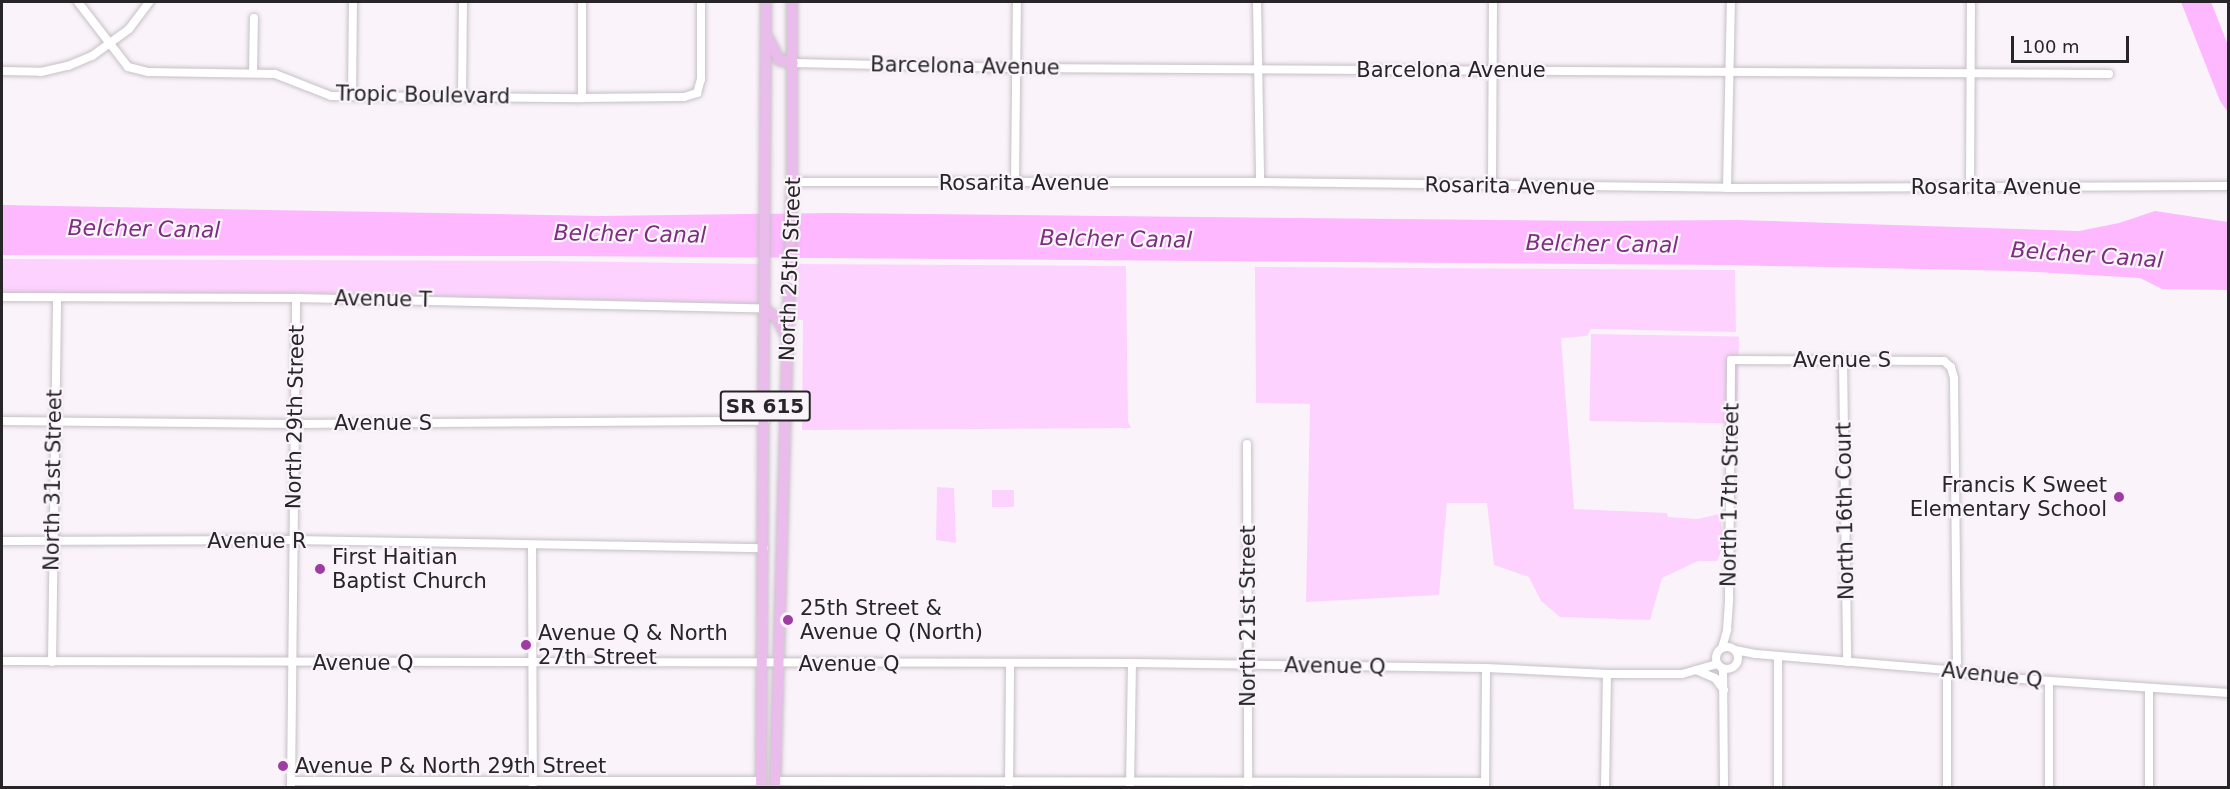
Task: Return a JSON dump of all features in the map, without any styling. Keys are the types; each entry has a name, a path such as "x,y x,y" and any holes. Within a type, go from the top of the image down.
{"main road":[{"name":"North 25th Street","path":"761,784 766,2"},
{"name":"North 25th Street","path":"775,784 792,182 792,2"},
{"path":"766,35 779,60 793,63"},
{"path":"764,309 777,318 788,338"}],"street":[{"name":"Tropic Boulevard","path":"78,2 128,67 148,72 275,74 331,96 582,98 684,98 697,93 701,79 701,2"},
{"path":"2,71 41,72 68,66 92,56 129,29 149,2"},
{"path":"352,95 353,2"},
{"path":"462,96 463,2"},
{"path":"582,2 582,98"},
{"path":"1015,183 1017,2"},
{"path":"1257,2 1260,182"},
{"path":"1492,186 1493,2"},
{"path":"1727,188 1731,2"},
{"path":"1970,188 1971,2"},
{"path":"253,73 254,18"},
{"name":"Barcelona Avenue","path":"793,63 1017,68 2109,74"},
{"name":"Rosarita Avenue","path":"792,182 1260,182 1727,188 2229,186"},
{"name":"Avenue T","path":"2,297 296,297 764,309"},
{"name":"North 29th Street","path":"291,784 296,297"},
{"name":"North 31st Street","path":"52,662 57,298"},
{"name":"Avenue S","path":"1731,360 1944,361 1951,367 1954,378 1957,662 1947,670"},
{"name":"North 17th Street","path":"1720,666 1720,651 1727,630 1731,360"},
{"name":"North 16th Court","path":"1843,360 1847,662"},
{"name":"Avenue S","path":"2,421 294,424 765,421"},
{"name":"North 21st Street","path":"1247,444 1248,785"},
{"name":"Avenue R","path":"2,541 293,540 764,548"},
{"path":"532,545 533,785"},
{"name":"North 17th Street","path":"1727,630 1739,656 1736,666"},
{"name":"Avenue Q","path":"1696,670 1720,651 1734,649 1756,654 2049,681 2229,693"},
{"path":"1724,690 1736,666 1756,654"},
{"path":"1778,656 1778,788"},
{"name":"Avenue Q","path":"2,661 532,664 1132,663 1486,668 1607,674 1682,674 1720,666 1736,666"},
{"path":"1009,784 1010,663"},
{"path":"1130,784 1132,663"},
{"path":"1720,666 1724,690 1724,788"},
{"path":"775,784 1485,785 1486,668"},
{"path":"1696,670 1715,678 1724,690"},
{"path":"1947,670 1947,788"},
{"path":"1605,788 1607,674"},
{"path":"2049,681 2049,788"},
{"path":"2149,688 2149,788"},
{"path":"291,784 761,784"}],"shaded area":[{"path":"2,259 760,264 760,304 292,293 2,293"},
{"path":"794,264 1126,266 1128,422 1131,428 802,430 803,320 792,319"},
{"path":"1255,267 1735,270 1736,332 1591,329 1587,336 1561,338 1574,509 1667,513 1668,517 1698,519 1719,514 1725,542 1717,561 1698,561 1662,578 1650,620 1560,617 1541,601 1529,577 1494,565 1487,503 1447,503 1439,595 1306,602 1310,404 1256,403"},
{"path":"1591,334 1739,337 1737,424 1589,421"},
{"path":"937,487 954,488 956,543 936,540"},
{"path":"992,490 1014,490 1014,507 992,507"}],"water":[{"path":"2181,2 2211,2 2228,45 2228,112 2220,101"},
{"name":"Belcher Canal","path":"2,205 600,216 829,213 1590,221 1738,220 2079,231 2119,223 2155,211 2228,222 2228,290 2162,289 2140,278 2018,271 1725,265 563,256 2,255"}],"place":[{"name":"Francis K Sweet Elementary School","path":"2119,497"},
{"name":"First Haitian Baptist Church","path":"320,569"},
{"name":"25th Street & Avenue Q (North)","path":"788,620"},
{"name":"Avenue Q & North 27th Street","path":"526,645"},
{"name":"Avenue P & North 29th Street","path":"283,766"}]}
